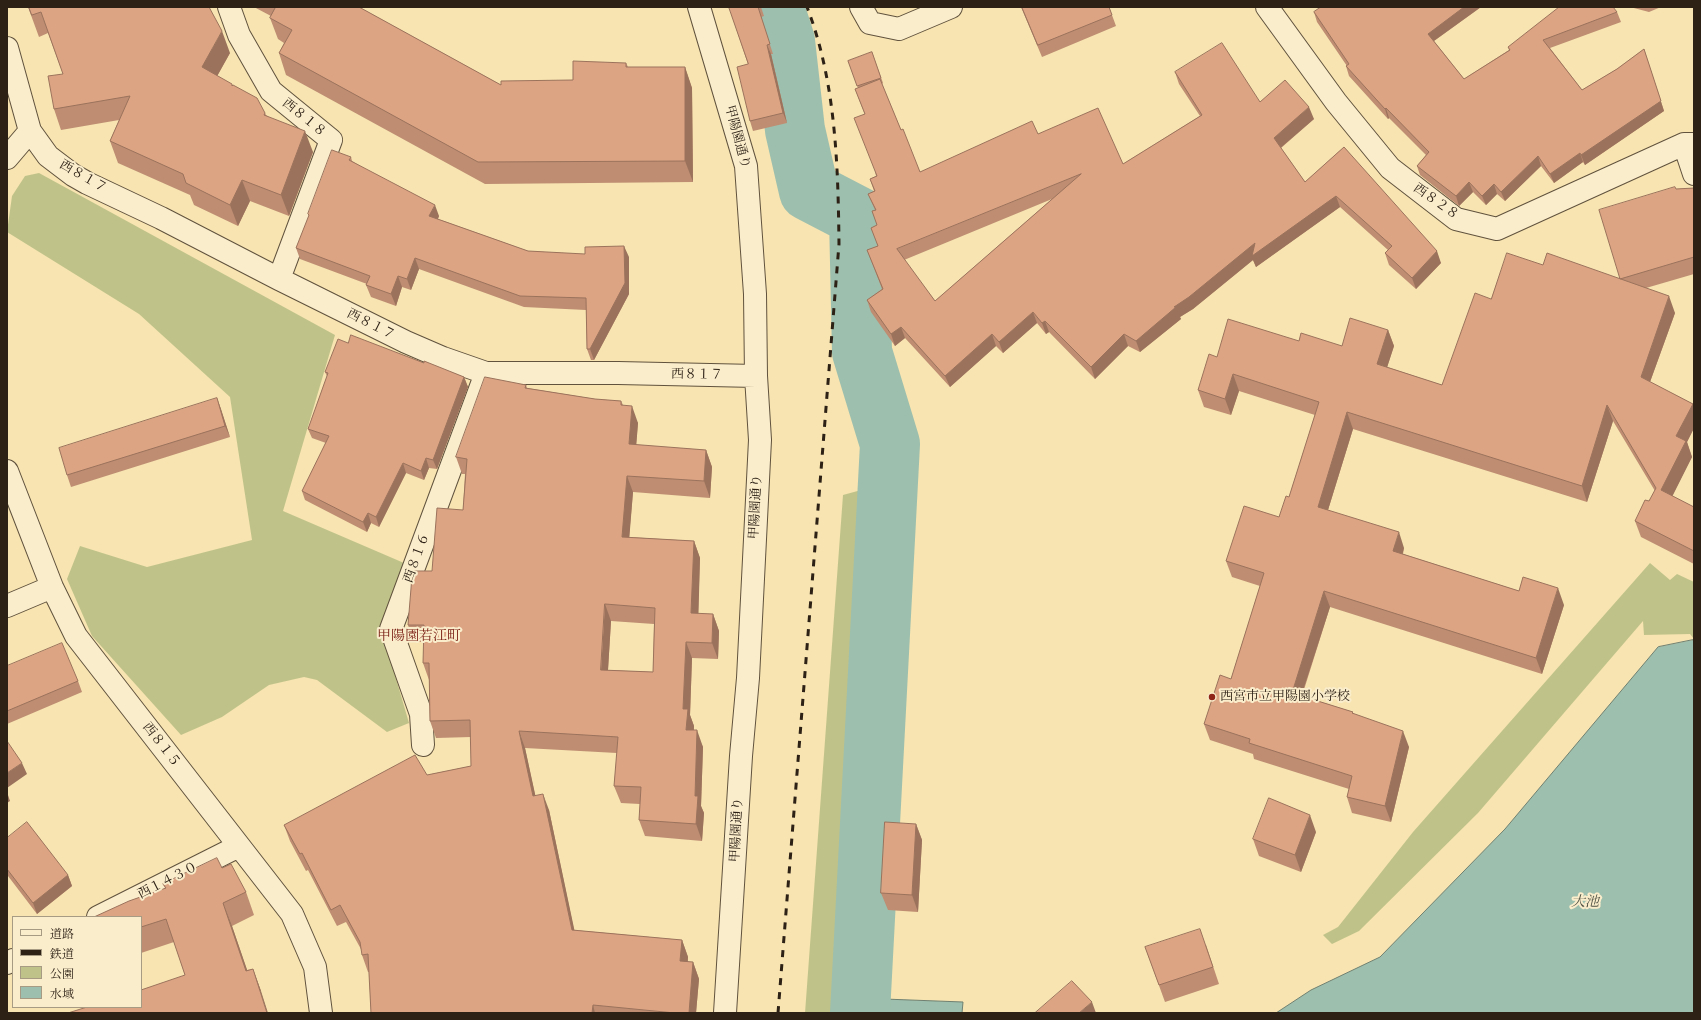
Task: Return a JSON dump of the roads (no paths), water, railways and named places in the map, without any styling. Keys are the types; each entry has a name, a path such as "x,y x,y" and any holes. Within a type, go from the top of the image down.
{"street":[{"name":"西８１８","path":"229,7 239,35 271,91 331,140 279,280"},
{"name":"甲陽園通り","path":"699,7 746,166 755,294 756,376 760,440 750,638 725,1013"},
{"path":"861,7 870,23 899,29 951,7"},
{"name":"西８２８","path":"1267,7 1336,102 1390,168 1456,219 1497,229 1689,144"},
{"path":"7,48 30,131 7,158"},
{"name":"西８１７","path":"30,131 48,156 73,175 279,280 406,342 443,358 486,373 618,373 756,376"},
{"path":"1689,144 1694,174"},
{"name":"西８１６","path":"424,745 421,714 391,629 486,373"},
{"name":"西８１５","path":"7,471 14,503 76,636 292,914 315,967 322,1013"},
{"path":"7,606 52,587"},
{"name":"西１４３０","path":"100,916 239,846"}],"water":[{"name":"大池","path":"1693,640 1694,1013 1276,1013 1311,990 1380,957 1505,829 1658,647"},
{"path":"884,999 963,1002 962,1013 883,1013"}],"waterway":[{"path":"774,7 785,41 795,130 809,191 859,217 862,352 890,444 860,1013"}],"railway":[{"path":"778,1013 839,244 838,184 834,124 830,94 817,35 807,7"}],"place":[{"name":"西宮市立甲陽園小学校","path":"1212,697"}],"district":[{"name":"甲陽園若江町","path":"419,637"}]}
